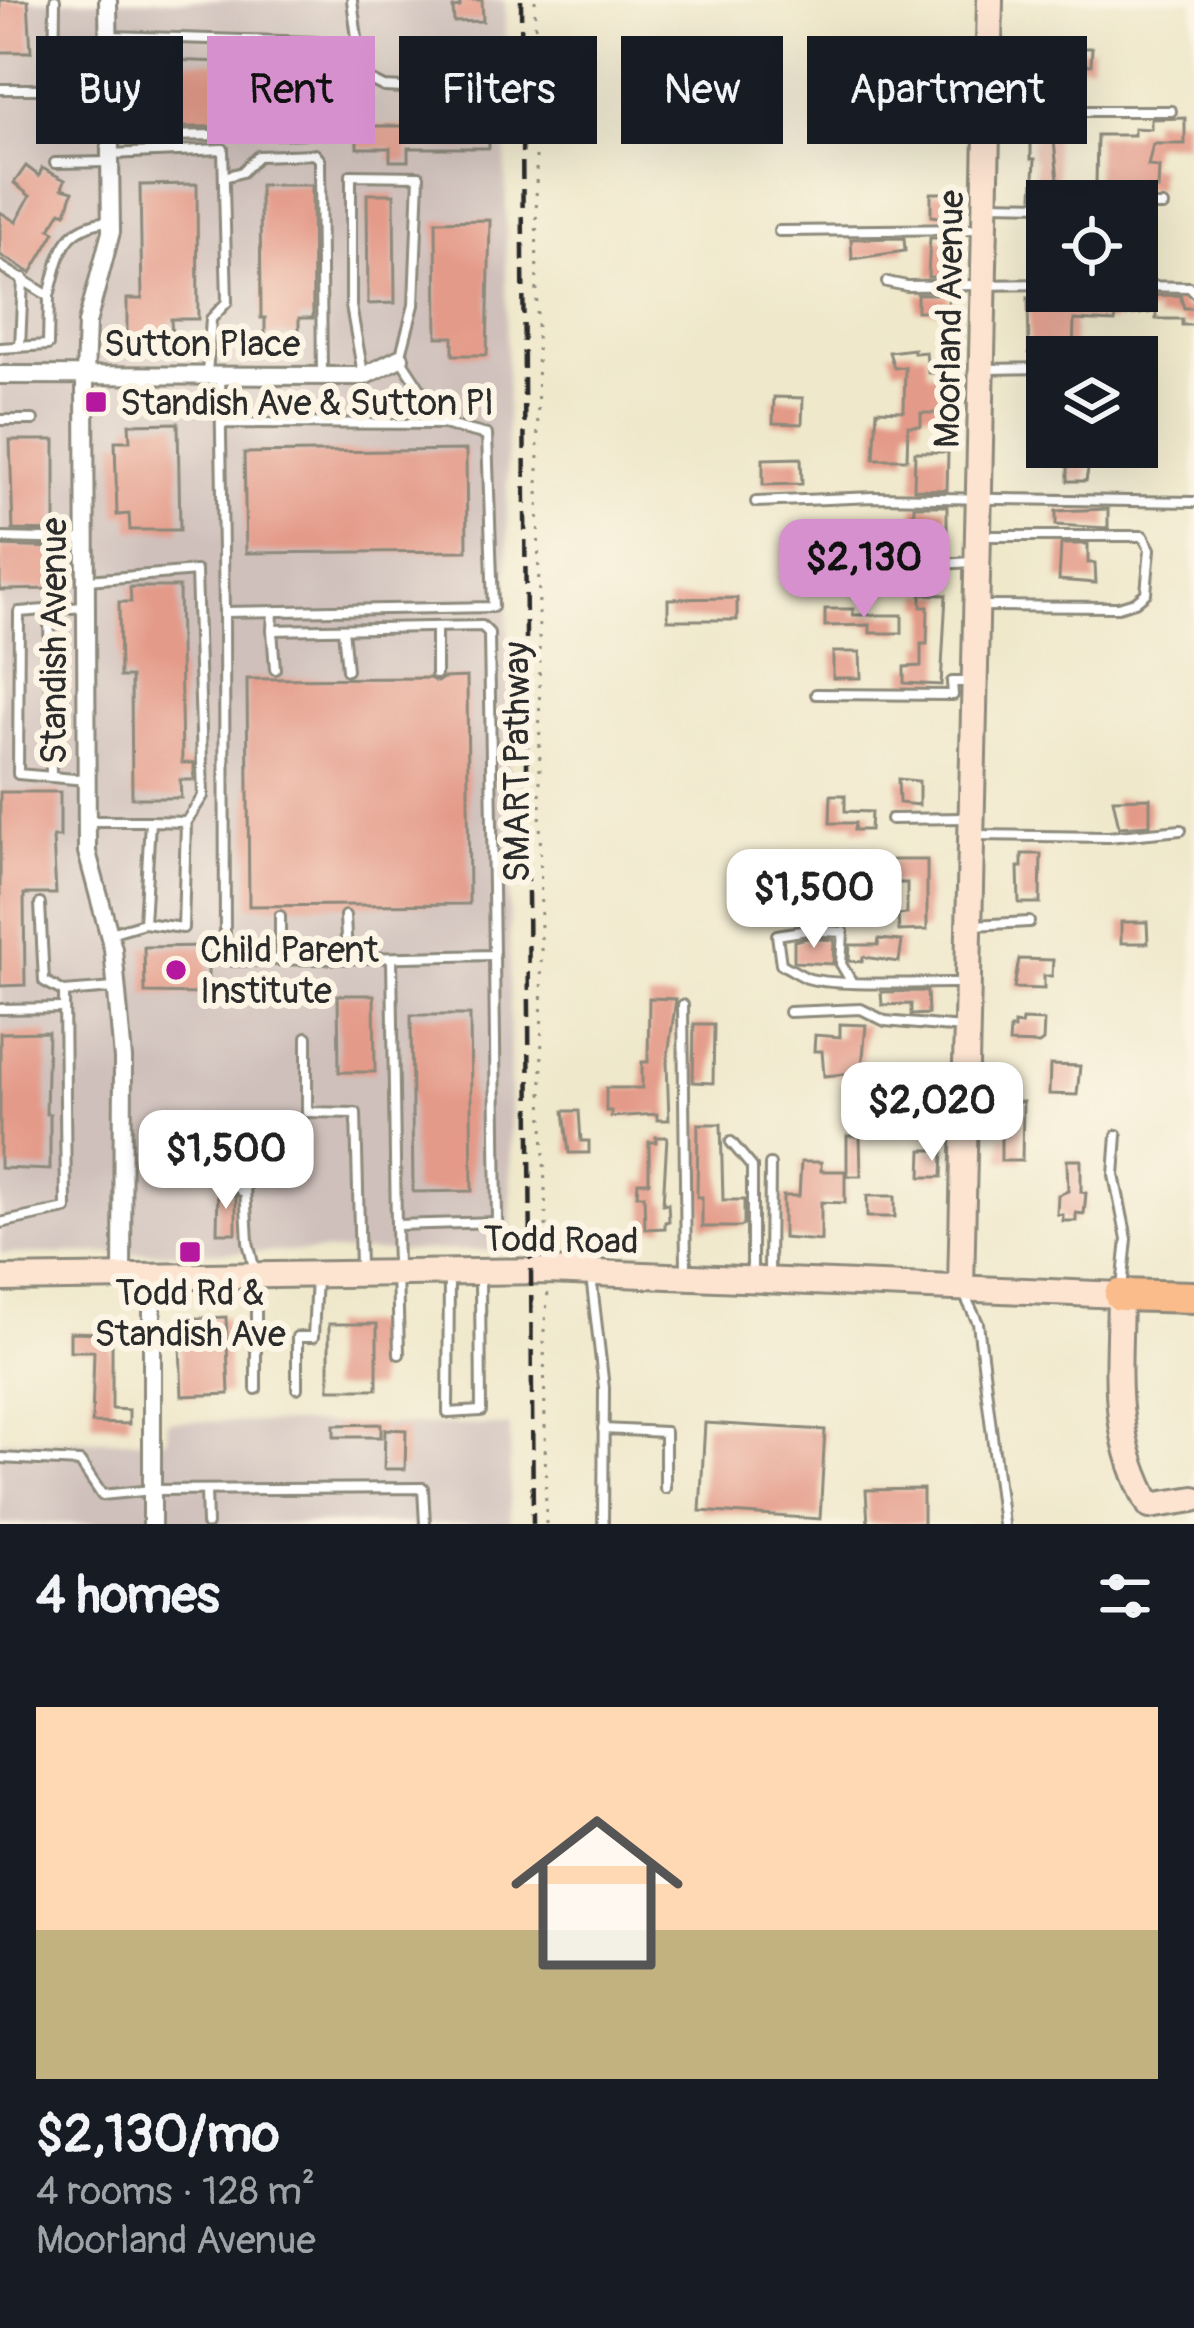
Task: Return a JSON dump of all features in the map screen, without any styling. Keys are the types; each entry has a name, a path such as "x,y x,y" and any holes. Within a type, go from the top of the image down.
{"highway":[{"path":"1120,1295 1194,1297"}],"main road":[{"name":"Moorland Avenue","path":"989,36 990,0"},
{"name":"Moorland Avenue","path":"961,1287 987,144"},
{"name":"Todd Road","path":"0,1279 548,1271 1120,1295"},
{"path":"1120,1295 1122,1443 1156,1515 1194,1499"}],"street":[{"name":"Standish Avenue","path":"108,0 109,36"},
{"name":"Standish Avenue","path":"110,144 111,221 87,323 86,781 87,852 109,934 123,1059 122,1280"},
{"name":"Sutton Place","path":"0,375 364,376 400,358"},
{"path":"152,1279 152,1524"}],"lane":[{"path":"55,0 55,36"},
{"path":"352,0 362,76 384,87 399,88"},
{"path":"55,163 110,151 317,133 316,42 183,38"},
{"path":"0,89 36,88"},
{"path":"1087,111 1171,111"},
{"path":"110,151 223,149 227,302 211,319 221,423 225,952 233,962 494,955"},
{"path":"224,177 242,172 258,156 315,154 320,160 322,376"},
{"path":"364,376 351,305 351,176 419,176 414,305 400,358 443,424"},
{"path":"1158,206 1163,206"},
{"path":"779,231 986,217 1026,209"},
{"path":"0,348 47,345 49,296 63,242 87,224 111,221"},
{"path":"0,266 49,296"},
{"path":"20,347 22,278"},
{"path":"887,282 907,286 1026,283"},
{"path":"1158,286 1190,287 1194,292"},
{"path":"984,369 1026,368"},
{"path":"0,420 33,420"},
{"path":"221,423 443,424 488,435 493,608 224,612"},
{"path":"756,502 981,497 1194,502"},
{"path":"979,606 1118,608 1146,593 1150,550 1143,536 980,536"},
{"path":"0,538 86,540"},
{"path":"820,579 914,578 940,564 980,562"},
{"path":"86,580 196,572 203,796 186,822 183,928 144,923 109,934"},
{"path":"86,607 19,612 18,774 86,781"},
{"path":"50,609 51,777"},
{"path":"273,610 275,669"},
{"path":"272,630 482,626 489,633 497,1222 396,1225"},
{"path":"436,628 436,674"},
{"path":"343,629 347,670"},
{"path":"816,694 953,694 952,682 977,682"},
{"path":"890,819 955,816 973,827 1108,837 1180,830"},
{"path":"87,821 186,822"},
{"path":"144,923 150,821"},
{"path":"40,904 44,981 64,992 116,988"},
{"path":"280,916 280,960"},
{"path":"345,916 347,959"},
{"path":"971,925 1029,922"},
{"path":"851,981 841,964 843,932 807,930 776,935 781,964 810,980 851,981 970,983"},
{"path":"392,958 399,1354"},
{"path":"0,1223 66,1209 64,992"},
{"path":"682,1005 686,1278"},
{"path":"0,1009 64,1008"},
{"path":"789,1012 861,1009 885,1021 969,1029"},
{"path":"307,1037 307,1112 356,1113 361,1275"},
{"path":"1117,1135 1114,1175 1127,1239 1120,1295"},
{"path":"731,1142 752,1167 761,1280"},
{"path":"244,1193 226,1178 222,1161 232,1157 240,1161 246,1179 248,1242 256,1276 256,1389"},
{"path":"761,1280 770,1166"},
{"path":"449,1274 448,1413 481,1411 480,1273"},
{"path":"591,1274 604,1388 603,1524"},
{"path":"298,1388 298,1337 313,1337 316,1276"},
{"path":"961,1287 978,1323 1004,1524"},
{"path":"604,1429 664,1432 664,1487"},
{"path":"0,1458 80,1462 102,1496 152,1490 423,1487 425,1524"},
{"path":"206,1490 207,1524"}],"path":[{"name":"SMART Pathway","path":"535,0 547,1524"}],"shaded area":[{"path":"0,0 505,0 505,36 399,36 399,144 506,144 511,1250 0,1254"},
{"path":"168,1421 510,1426 510,1524 0,1524 0,1440 167,1440"}],"building":[{"path":"0,0 28,0 31,52 0,52"},
{"path":"460,0 482,0 483,21 454,22 453,8 460,7"},
{"path":"183,61 207,61 207,127 183,127"},
{"path":"1185,118 1185,144 1153,144 1148,166 1159,167 1158,189 1158,180 1096,180 1097,135 1134,135 1134,128 1151,129 1151,119"},
{"path":"375,126 399,126 399,144 489,144 489,148 408,148 408,161 390,161 390,148 357,148 357,144 375,144"},
{"path":"1031,144 1054,144 1058,180 1034,180 1035,159 1031,159"},
{"path":"26,166 39,176 42,168 65,180 62,188 73,191 66,213 61,211 50,229 55,232 31,273 0,255 0,212 16,222 30,196 14,183"},
{"path":"197,184 198,319 171,319 172,337 127,337 127,299 142,299 140,185"},
{"path":"260,185 312,185 313,318 299,318 299,335 265,335"},
{"path":"931,193 953,193 952,219 931,216"},
{"path":"367,194 394,194 395,303 368,304"},
{"path":"490,220 487,355 453,355 453,337 437,337 436,221"},
{"path":"904,238 905,251 852,259 851,239"},
{"path":"930,238 952,238 949,277 928,277"},
{"path":"917,294 949,294 947,311 917,311"},
{"path":"1158,295 1180,295 1184,308 1194,308 1194,325 1182,325 1182,319 1156,319"},
{"path":"1028,312 1156,312 1116,317 1115,322 1074,320 1074,336 1029,336"},
{"path":"914,349 914,353 926,352 928,373 950,373 950,413 921,413 921,426 908,426 907,459 874,459 877,410 904,411 905,367 894,368 889,352"},
{"path":"774,397 803,398 802,424 773,423"},
{"path":"178,423 180,530 130,530 129,514 117,515 115,441 130,441 129,424"},
{"path":"10,440 55,440 55,531 13,530"},
{"path":"466,450 467,551 246,553 244,453"},
{"path":"915,452 948,452 947,490 914,489"},
{"path":"801,458 802,484 763,485 763,459"},
{"path":"1068,468 1088,468 1086,481 1068,481"},
{"path":"914,506 947,506 947,545 913,545"},
{"path":"1108,509 1108,528 1056,525 1056,511"},
{"path":"1061,544 1088,544 1088,563 1095,563 1096,583 1059,580"},
{"path":"0,546 56,548 56,589 0,590"},
{"path":"130,587 179,587 182,763 194,763 194,780 180,780 181,798 132,798 131,677 120,677 119,602 131,602"},
{"path":"921,594 946,595 941,685 904,683 904,667 921,666 921,644 927,644 928,607 921,607"},
{"path":"737,598 737,620 668,620 668,599"},
{"path":"825,609 853,609 853,615 902,615 902,633 870,633 870,625 825,626"},
{"path":"833,652 860,652 861,678 833,678"},
{"path":"467,677 469,904 249,906 247,679 429,678 437,682"},
{"path":"898,779 919,781 919,805 899,803"},
{"path":"0,792 60,792 60,837 53,837 56,894 24,894 25,985 0,986"},
{"path":"831,795 845,795 845,811 871,812 870,830 854,830 855,823 830,823"},
{"path":"1150,798 1150,825 1119,827 1113,799"},
{"path":"801,854 863,854 863,871 849,871 849,866 801,866"},
{"path":"1022,854 1041,854 1040,903 1019,903"},
{"path":"892,860 927,860 927,930 899,931 898,915 907,914 907,883 891,883"},
{"path":"1121,922 1147,922 1148,943 1121,943"},
{"path":"879,939 902,941 899,962 863,957 862,962 849,961 850,945 878,945"},
{"path":"834,940 833,964 794,962 794,941"},
{"name":"Child Parent Institute","path":"208,946 208,994 145,993 144,947"},
{"path":"1019,959 1053,960 1052,976 1044,976 1044,989 1014,988"},
{"path":"927,991 928,1014 911,1015 911,1004 882,1005 881,992"},
{"path":"338,995 374,995 375,1072 339,1072"},
{"path":"649,998 676,999 667,1062 669,1120 657,1120 657,1114 611,1117 611,1111 606,1111 606,1088 642,1088 642,1062 648,1062"},
{"path":"411,1015 470,1015 472,1191 413,1192"},
{"path":"1022,1020 1044,1021 1043,1041 1009,1043 1010,1029"},
{"path":"694,1024 714,1024 713,1083 693,1082"},
{"path":"840,1024 866,1025 862,1067 898,1067 899,1090 845,1090 845,1074 824,1076 822,1051 814,1051 815,1035 840,1037"},
{"path":"48,1032 50,1170 0,1168 0,1033"},
{"path":"1050,1065 1080,1066 1077,1095 1049,1094"},
{"path":"1009,1102 1023,1102 1022,1161 1001,1161"},
{"path":"564,1111 579,1111 581,1141 589,1141 589,1153 569,1153"},
{"path":"698,1124 721,1124 723,1200 744,1200 744,1225 740,1227 702,1227 702,1197 697,1197"},
{"path":"847,1136 860,1136 861,1176 847,1176"},
{"path":"656,1137 667,1137 663,1204 668,1203 669,1221 665,1228 645,1229 644,1195 637,1195 638,1182 649,1182 649,1142 656,1142"},
{"path":"922,1150 943,1150 942,1177 921,1177"},
{"path":"1067,1160 1081,1160 1081,1192 1086,1193 1084,1214 1076,1213 1076,1221 1063,1221 1063,1215 1057,1214 1058,1195 1068,1191"},
{"path":"801,1162 821,1162 821,1171 845,1171 845,1203 821,1202 821,1241 783,1238 783,1196 799,1196"},
{"path":"218,1189 227,1189 236,1197 236,1233 217,1233"},
{"path":"867,1196 895,1196 895,1217 867,1217"},
{"path":"226,1317 229,1394 182,1396 179,1319"},
{"path":"329,1324 377,1324 377,1389 329,1389"},
{"path":"101,1326 112,1326 112,1409 129,1410 129,1424 92,1423 94,1351 70,1351 70,1332 101,1333"},
{"path":"705,1423 825,1430 820,1519 700,1511"},
{"path":"381,1424 381,1437 334,1437 334,1425"},
{"path":"385,1429 406,1430 405,1469 384,1469"},
{"path":"923,1489 923,1524 868,1524 866,1490"}],"railway":[{"path":"521,0 533,1524"}],"place":[{"name":"Standish Ave & Sutton Pl","path":"96,402"},
{"name":"Child Parent Institute","path":"176,970"},
{"name":"Todd Rd & Standish Ave","path":"190,1252"}]}
